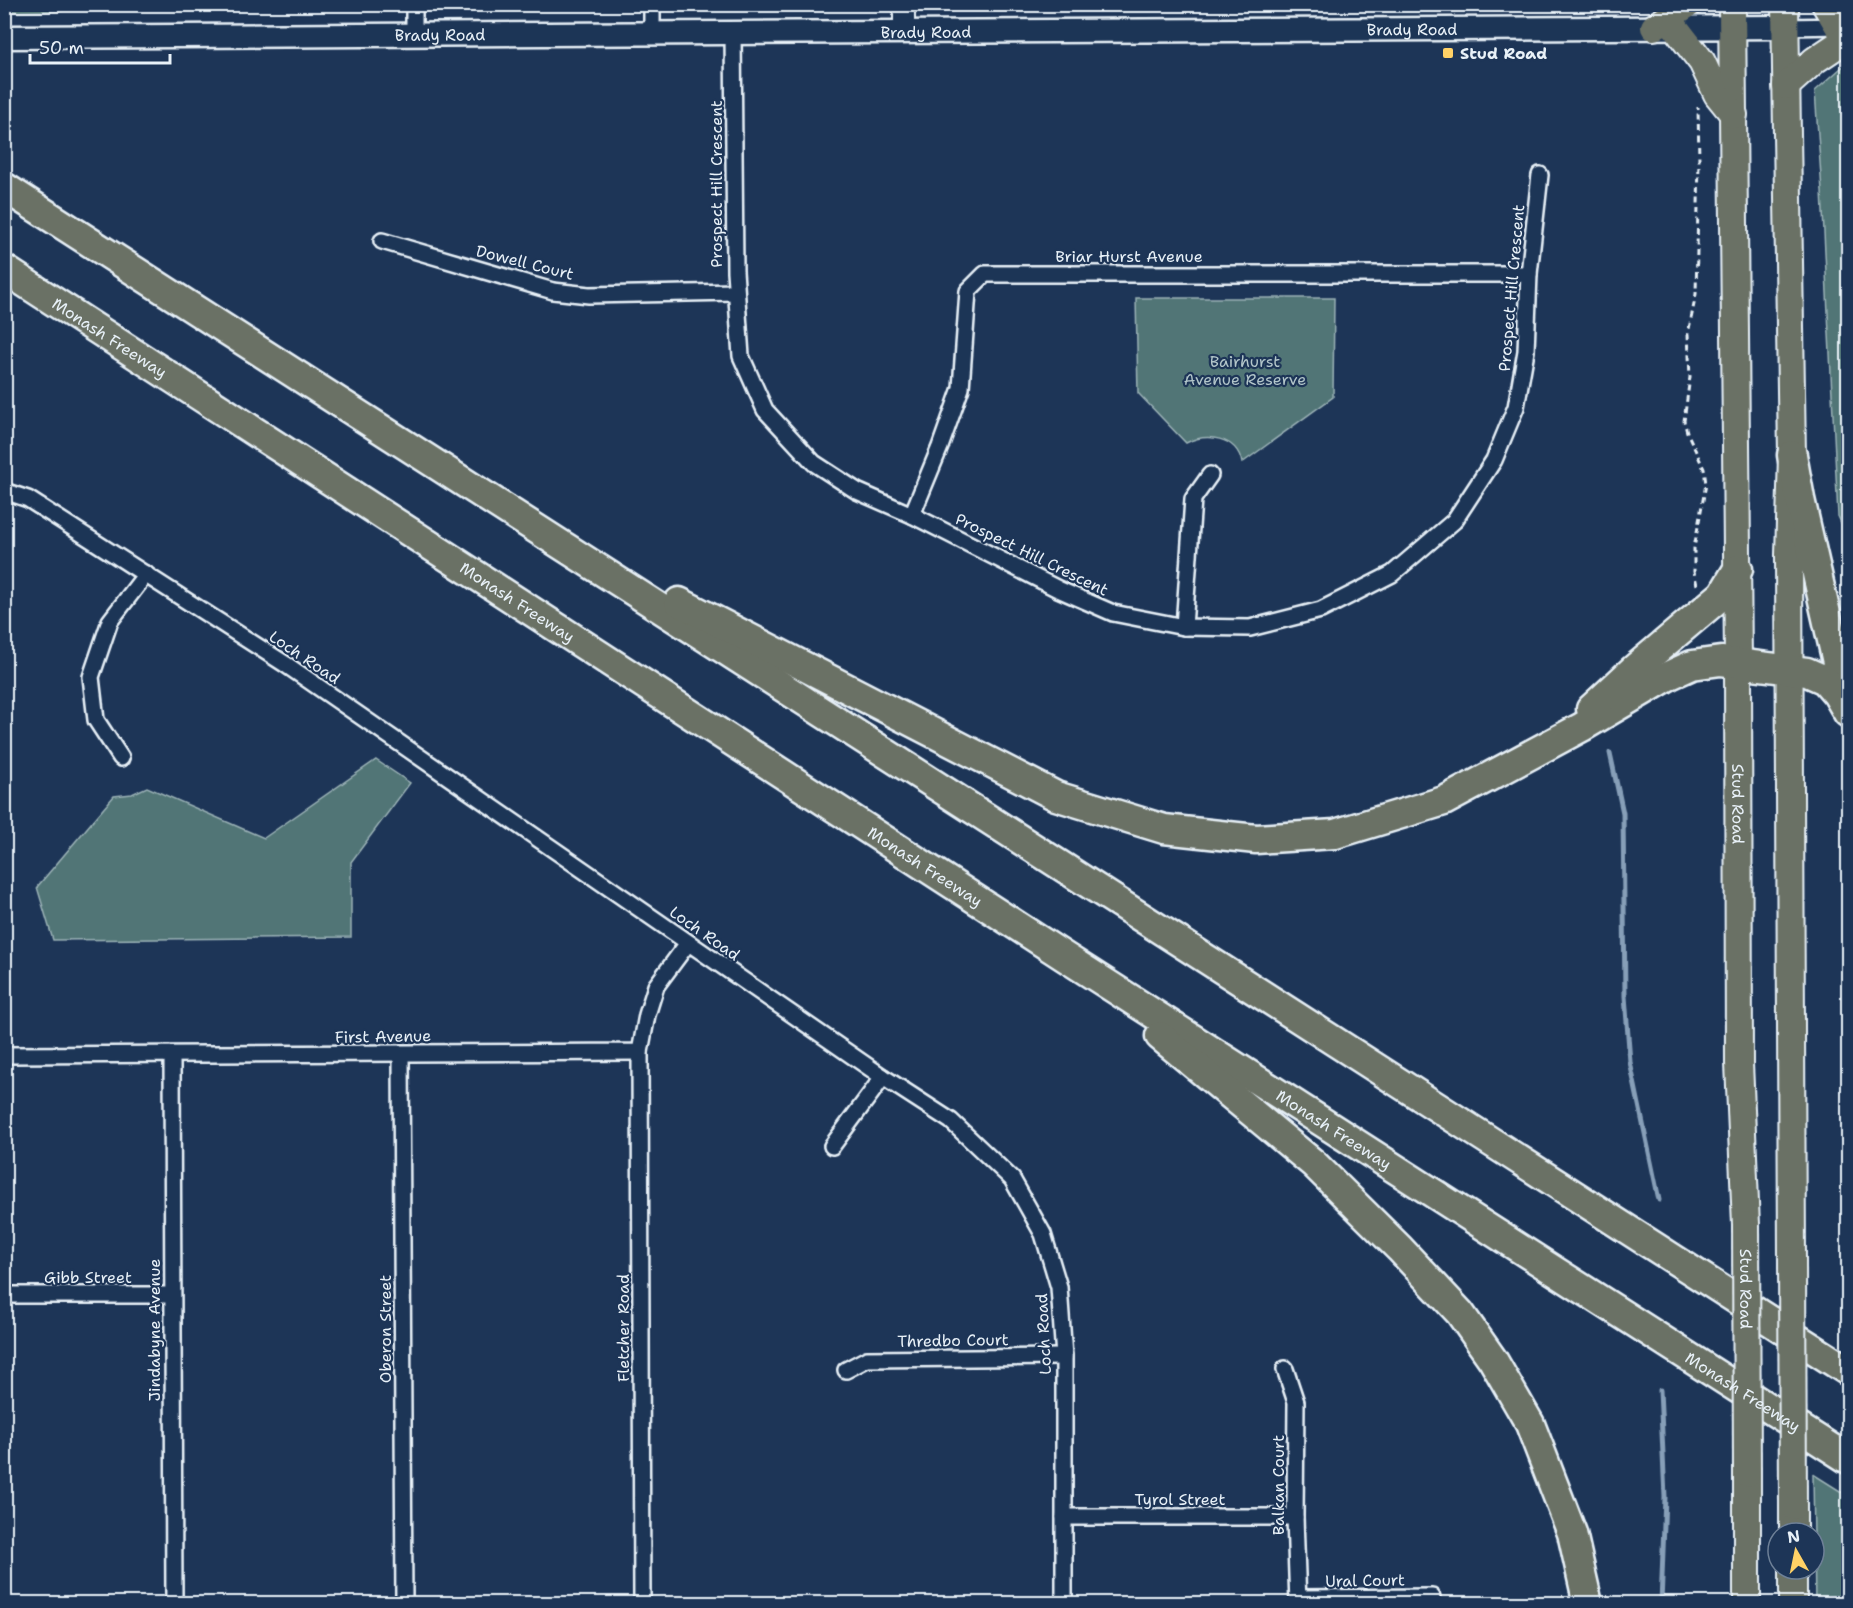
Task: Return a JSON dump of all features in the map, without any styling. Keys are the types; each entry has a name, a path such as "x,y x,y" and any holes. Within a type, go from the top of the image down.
{"highway":[{"path":"1689,4 1665,27 1702,62 1717,94 1734,115"},
{"name":"Stud Road","path":"1732,16 1738,569 1739,1063 1746,1225 1747,1604"},
{"path":"1786,16 1792,455 1789,555 1793,1521"},
{"path":"1786,86 1815,60 1840,24"},
{"path":"4,187 520,521 1098,888 1848,1371"},
{"name":"Monash Freeway","path":"4,269 1065,957 1848,1459"},
{"path":"1792,455 1848,713"},
{"path":"520,521 1056,796 1164,829 1256,839 1335,834 1444,801 1582,727 1670,675 1692,665 1722,660 1807,672 1825,680 1837,694 1848,713"},
{"path":"1582,727 1592,706 1723,594 1738,569"},
{"path":"1065,957 1314,1164 1460,1312 1494,1360 1530,1424 1572,1533 1588,1604"},
{"path":"1793,1581 1793,1604"}],"main road":[{"name":"Brady Road","path":"4,37 1665,27 1732,16 1786,16"}],"street":[{"path":"414,4 414,34"},
{"path":"652,4 652,32"},
{"path":"904,4 904,30"},
{"name":"Brady Road","path":"1786,16 1840,24"},
{"name":"Prospect Hill Crescent","path":"733,32 735,292 741,356 765,410 814,463 857,491 912,514 1058,589 1113,613 1184,627 1250,628 1321,610 1392,574 1454,521 1494,460 1516,406 1526,351 1529,274 1540,174"},
{"name":"Dowell Court","path":"382,241 553,291 589,295 735,292"},
{"name":"Briar Hurst Avenue","path":"912,514 940,447 961,388 968,291 985,274 1529,274"},
{"path":"1184,627 1193,499 1210,475"},
{"name":"Loch Road","path":"4,491 28,499 285,664 883,1077 951,1121 1012,1179 1043,1234 1059,1287 1064,1357 1064,1604"},
{"path":"121,758 96,720 91,677 110,621 146,574"},
{"path":"640,1052 647,1015 656,986 688,943"},
{"name":"First Avenue","path":"4,1055 640,1052"},
{"name":"Fletcher Road","path":"640,1052 642,1604"},
{"name":"Oberon Street","path":"401,1053 404,1604"},
{"name":"Jindabyne Avenue","path":"172,1056 174,1604"},
{"path":"832,1146 883,1077"},
{"name":"Gibb Street","path":"4,1295 172,1294"},
{"name":"Thredbo Court","path":"846,1370 867,1359 1064,1357"},
{"name":"Balkan Court","path":"1286,1369 1296,1402 1295,1517 1298,1601"},
{"name":"Tyrol Street","path":"1064,1517 1295,1517"},
{"name":"Ural Court","path":"1298,1601 1431,1597"}],"path":[{"path":"57,4 58,10"},
{"path":"1698,104 1696,294 1688,334 1690,377 1684,422 1704,469 1706,483 1694,548 1694,572 1700,593"}],"green space":[{"path":"4,5 62,5 62,11 5,12"},
{"path":"1848,62 1848,538 1838,516 1815,91"},
{"name":"Bairhurst Avenue Reserve","path":"1136,298 1334,298 1333,397 1242,463 1234,447 1220,439 1202,438 1186,443 1138,393"},
{"path":"376,760 410,783 351,862 351,937 53,940 37,887 114,796 132,794 147,787 264,838"},
{"path":"1813,1474 1848,1496 1848,1603 1815,1603 1815,1581 1826,1581 1826,1521 1814,1521"}],"waterway":[{"path":"1610,753 1623,813 1625,996 1630,1062 1659,1200"},
{"path":"1660,1390 1665,1497 1661,1604"}],"place":[{"name":"Stud Road","path":"1448,53"}]}
